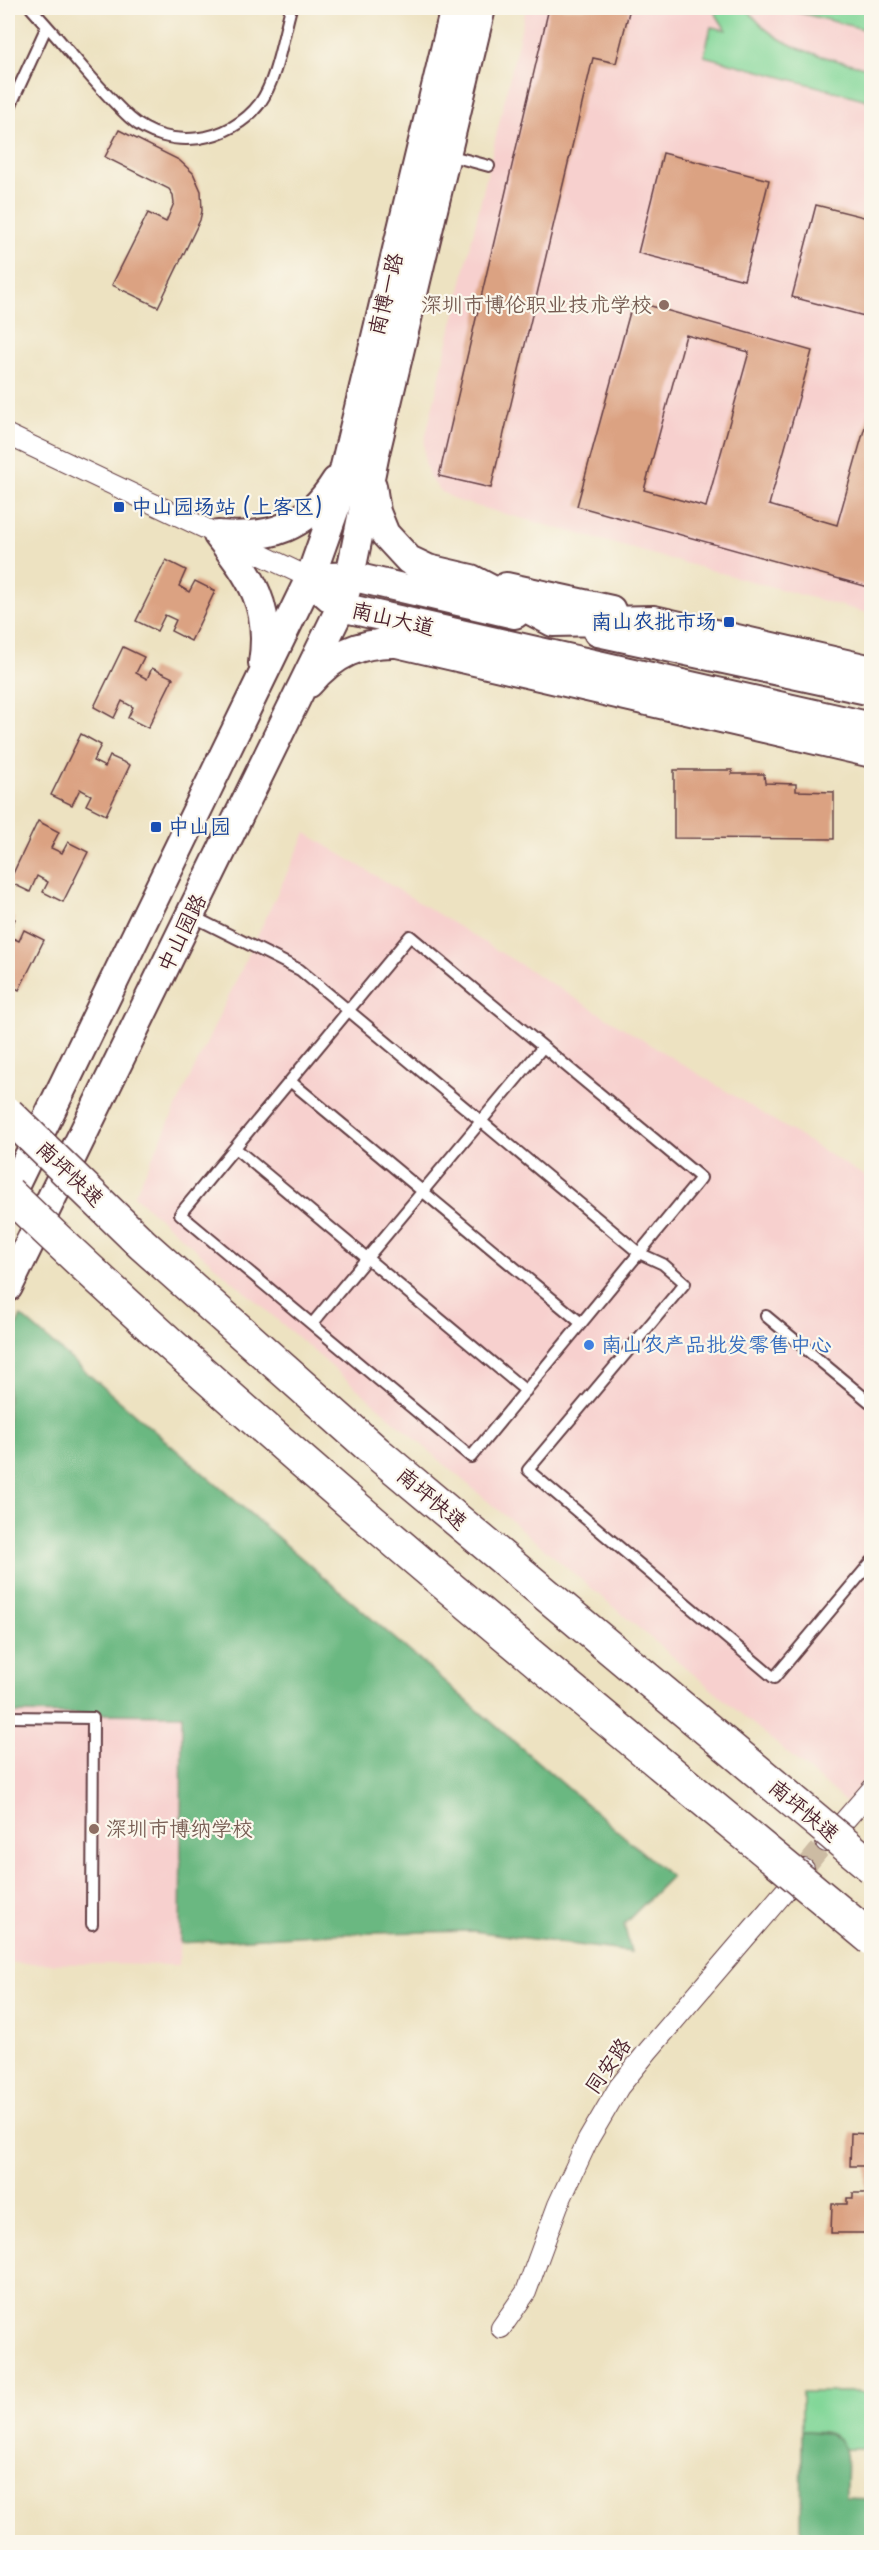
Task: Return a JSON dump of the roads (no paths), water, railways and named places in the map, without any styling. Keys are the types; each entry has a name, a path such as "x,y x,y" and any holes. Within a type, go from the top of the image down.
{"highway":[{"name":"南坪快速","path":"8,1114 142,1244 377,1453 872,1867"},
{"path":"8,1193 102,1284 341,1494 872,1940"}],"main road":[{"name":"南博一路","path":"310,578 335,508 361,454 434,151 455,8"},
{"path":"434,151 481,8"},
{"path":"218,535 260,534 283,529 305,518 323,501 335,482 361,454"},
{"path":"361,454 376,512 385,534 409,560 428,569 872,670"},
{"name":"中山园路","path":"8,1287 341,608 350,576 361,454"},
{"path":"218,535 243,567 260,598 265,622 266,645 260,681"},
{"name":"南山大道","path":"310,578 350,576 872,691"},
{"name":"中山园路","path":"8,1199 152,897 310,578"},
{"name":"南山大道","path":"310,578 341,608 872,727"},
{"path":"471,579 552,622 654,620"},
{"path":"341,608 398,643"},
{"path":"296,698 319,671 357,647 374,642 398,643 872,753"},
{"path":"518,671 591,664 670,706"}],"street":[{"path":"8,435 310,578"},
{"path":"824,1844 872,1789"},
{"name":"同安路","path":"501,2328 526,2292 558,2205 588,2140 619,2087 807,1865"}],"lane":[{"path":"31,8 131,118 148,130 168,137 188,140 209,137 229,130 246,118 260,102 270,84 291,8"},
{"path":"8,111 47,26"},
{"path":"434,151 489,166"},
{"path":"190,915 300,970 639,1253 663,1264 685,1283 528,1470 774,1678 872,1562"},
{"path":"410,936 543,1047 701,1178 471,1457 180,1214 410,936"},
{"path":"312,1324 543,1047"},
{"path":"290,1081 581,1323"},
{"path":"235,1148 526,1391"},
{"path":"766,1316 872,1404"},
{"path":"8,1717 93,1718 92,1924"}],"tunnel":[{"path":"807,1865 824,1844"}],"place":[{"name":"深圳市博伦职业技术学校","path":"664,305"},
{"name":"中山园场站 (上客区)","path":"119,507"},
{"name":"南山农批市场","path":"729,622"},
{"name":"中山园","path":"156,827"},
{"name":"南山农产品批发零售中心","path":"589,1345"},
{"name":"深圳市博纳学校","path":"94,1829"}]}
